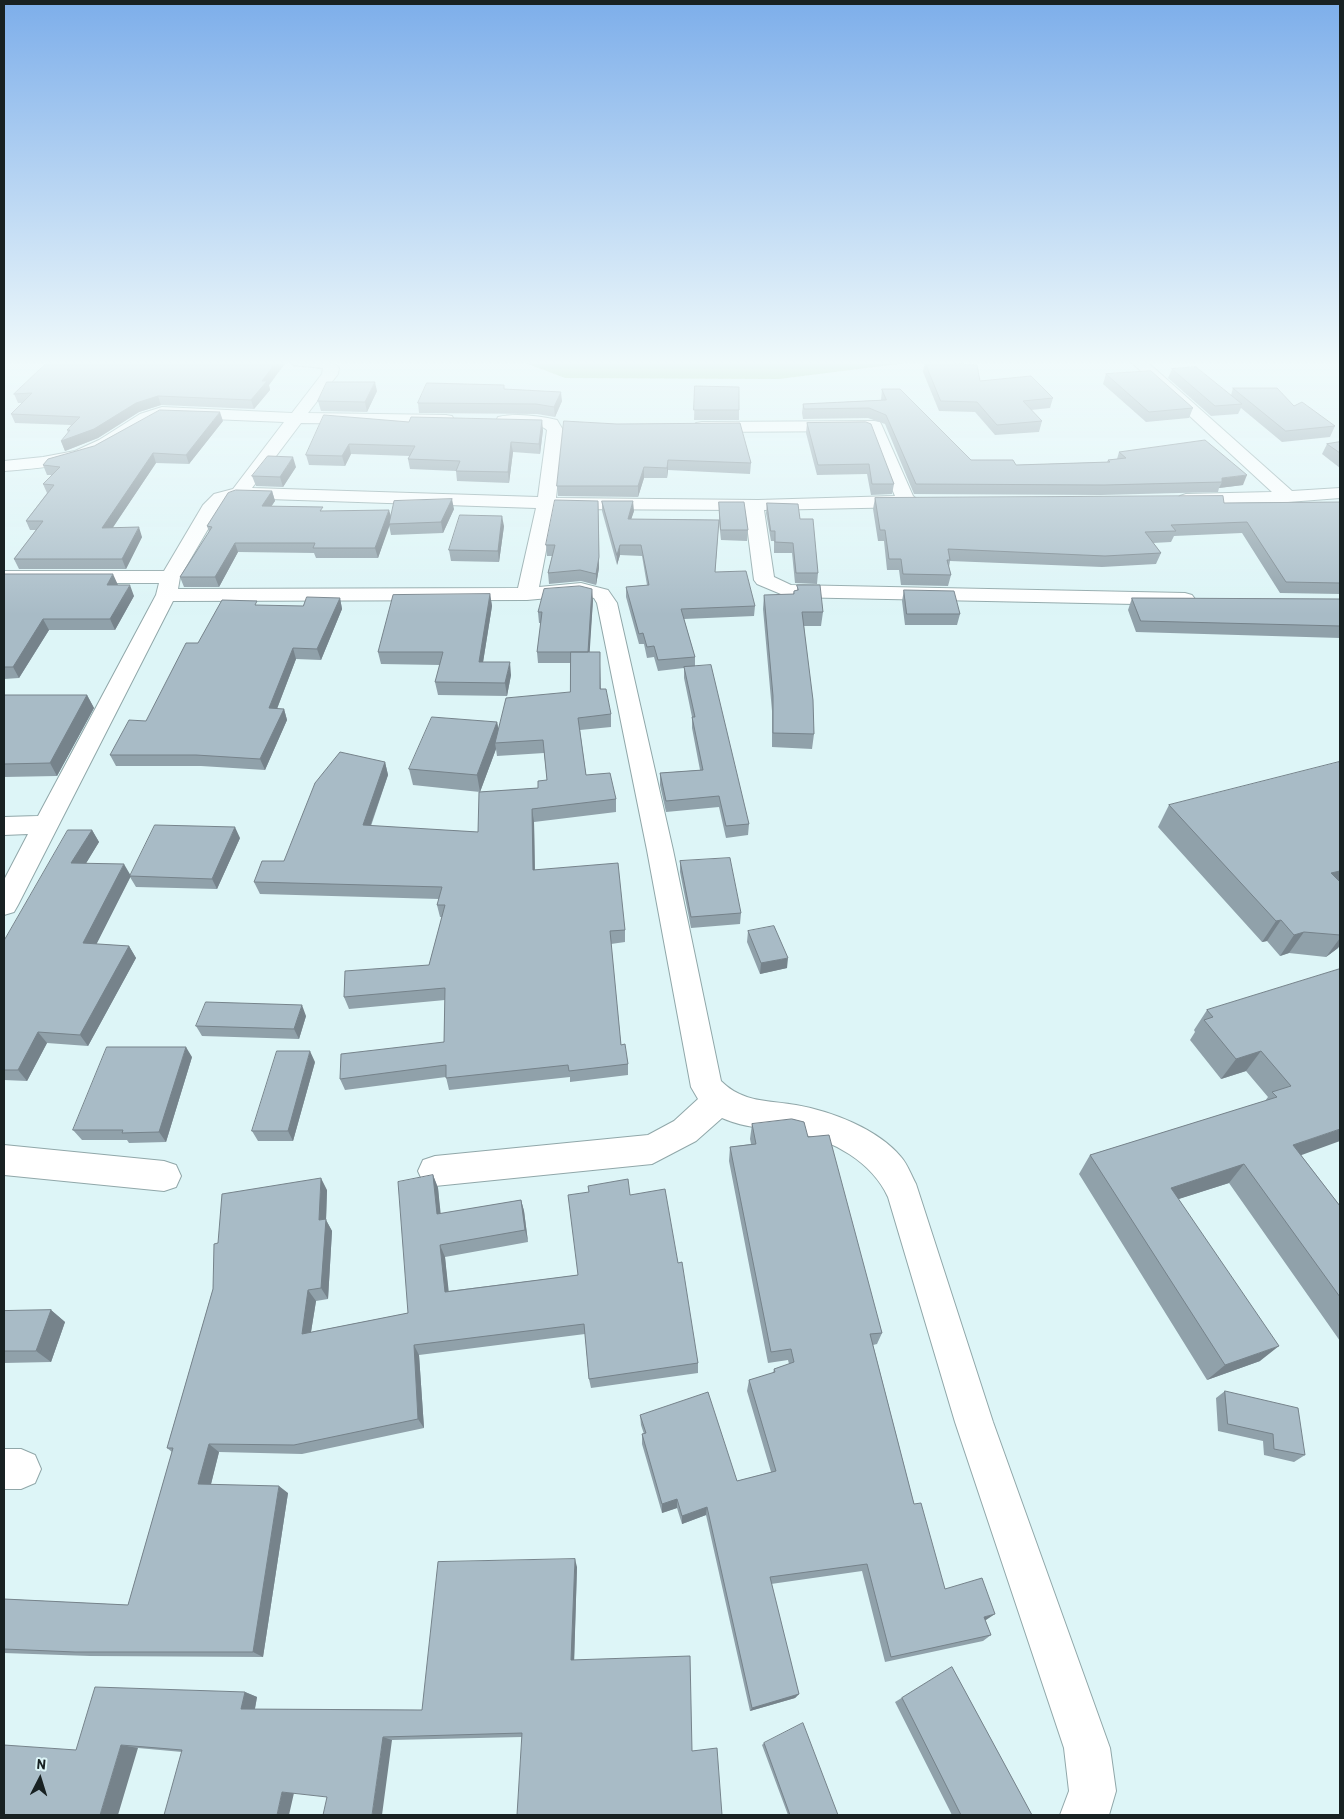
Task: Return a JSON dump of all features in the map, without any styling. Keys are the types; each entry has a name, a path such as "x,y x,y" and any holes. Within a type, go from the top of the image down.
{"street":[{"path":"4,466 81,456 104,445"},
{"path":"239,493 276,445"},
{"path":"527,594 546,503 553,445"},
{"path":"882,445 906,501"},
{"path":"1230,445 1288,497"},
{"path":"4,905 47,825 168,586 210,509 220,498 239,493 546,503 754,505 925,501"},
{"path":"1170,501 1288,497 1340,493"},
{"path":"754,505 764,580 788,591 1206,599"},
{"path":"4,577 168,586 527,594 581,590 602,594 608,603 707,1087 718,1101 734,1110 798,1120 839,1133 871,1152 888,1165 904,1195 974,1422 1087,1748 1094,1782 1091,1805 1084,1815"},
{"path":"4,826 47,825"},
{"path":"435,1171 652,1149 685,1131 718,1101"},
{"path":"4,1160 164,1176"}],"building":[{"path":"194,445 186,455 153,453 102,528 139,527 122,559 14,559 43,521 26,521 54,485 43,484 60,467 43,465 48,459 94,446"},
{"path":"311,445 348,445 342,456 306,455"},
{"path":"378,445 511,445 508,472 456,471 460,461 408,459 415,446"},
{"path":"561,445 746,445 751,463 668,460 667,468 644,467 638,486 557,486"},
{"path":"813,445 879,445 894,484 872,484 869,464 818,465"},
{"path":"899,445 956,445 971,460 1013,460 1016,465 1110,462 1108,460 1126,458 1119,452 1170,445 1211,445 1247,475 1222,478 1222,482 1104,485 916,484"},
{"path":"1328,445 1340,445 1340,453"},
{"path":"268,456 293,457 280,477 252,476"},
{"path":"236,490 272,491 262,506 323,507 320,511 389,510 375,548 313,548 315,543 235,543 215,577 180,577 212,527 207,526 228,493"},
{"path":"1223,496 1224,503 1340,502 1340,583 1286,582 1247,522 1171,525 1176,531 1145,532 1161,553 1105,556 948,549 950,560 947,560 951,575 903,574 901,559 889,559 885,530 880,530 875,498"},
{"path":"452,499 441,522 389,524 394,501"},
{"path":"555,500 598,501 599,557 596,574 580,570 548,573 555,545 546,545"},
{"path":"602,501 633,501 628,519 719,520 715,572 746,571 755,606 681,609 695,657 658,660 654,646 647,647 643,633 639,634 626,587 649,585 641,545 620,545 617,555"},
{"path":"719,502 744,502 748,530 721,530"},
{"path":"767,503 798,504 800,519 813,519 818,573 796,573 793,543 775,542 775,531 771,531"},
{"path":"460,515 502,516 498,551 449,550"},
{"path":"4,574 113,574 107,585 130,585 110,619 43,619 13,667 4,667"},
{"path":"797,585 820,585 823,612 802,612 813,700 814,734 773,733 773,696 764,595 794,594 794,591 798,590"},
{"path":"580,586 592,589 588,652 537,652 542,612 538,612 544,589"},
{"path":"904,590 954,591 960,614 907,614"},
{"path":"490,594 479,662 510,662 505,683 435,682 443,652 378,652 393,595"},
{"path":"307,597 340,598 317,649 293,648 269,708 284,709 260,759 196,755 110,755 129,720 146,721 186,643 198,643 222,600 257,601 255,605 303,606"},
{"path":"1132,598 1340,599 1340,626 1141,621"},
{"path":"571,652 600,652 600,689 606,689 611,714 578,718 586,775 610,773 616,799 532,809 533,870 618,863 625,930 610,931 621,1045 625,1044 628,1064 569,1071 568,1065 446,1078 446,1065 340,1079 341,1054 444,1042 445,988 344,997 345,971 429,965 445,905 437,905 442,887 254,882 262,861 284,861 315,783 340,752 385,762 363,825 478,832 479,792 538,788 538,781 547,780 543,740 495,743 506,698 570,692"},
{"path":"711,665 749,824 726,826 719,796 666,801 660,773 703,770 692,717 695,717 684,667"},
{"path":"4,695 87,695 50,763 4,764"},
{"path":"432,717 497,722 477,775 409,769"},
{"path":"1339,762 1340,871 1331,873 1340,882 1340,935 1304,932 1294,935 1281,920 1276,921 1169,805"},
{"path":"155,825 235,827 212,879 130,876"},
{"path":"68,830 92,830 71,863 124,864 83,943 129,946 80,1035 38,1032 18,1070 4,1070 4,941"},
{"path":"730,858 741,913 691,917 680,861"},
{"path":"774,926 788,958 761,963 748,931"},
{"path":"1340,969 1340,1129 1293,1145 1340,1206 1340,1297 1244,1164 1171,1188 1279,1346 1225,1365 1090,1155 1277,1097 1272,1092 1291,1086 1261,1051 1236,1059 1204,1020 1213,1017 1207,1010"},
{"path":"206,1002 302,1005 294,1029 196,1026"},
{"path":"107,1047 186,1047 159,1132 122,1133 123,1130 73,1130"},
{"path":"277,1051 310,1051 288,1131 252,1131"},
{"path":"792,1119 804,1122 808,1137 829,1135 882,1333 870,1334 914,1504 921,1503 945,1589 982,1578 995,1614 984,1617 991,1635 891,1657 867,1564 770,1577 799,1694 752,1708 707,1507 682,1516 677,1499 662,1504 642,1434 646,1433 640,1415 708,1392 737,1481 776,1471 749,1380 775,1372 774,1369 794,1362 791,1349 771,1352 730,1147 756,1144 752,1124"},
{"path":"433,1175 437,1214 521,1200 525,1230 440,1245 445,1292 578,1275 568,1195 589,1192 588,1186 628,1179 630,1195 665,1189 678,1263 682,1262 698,1363 589,1379 584,1324 414,1345 418,1419 294,1445 209,1444 198,1484 279,1486 253,1652 75,1652 4,1649 4,1599 128,1605 173,1448 167,1448 213,1289 214,1244 218,1243 222,1194 321,1178 319,1220 326,1219 321,1288 308,1290 302,1334 408,1313 398,1182"},
{"path":"51,1310 36,1351 4,1351 4,1311"},
{"path":"1225,1391 1298,1408 1305,1455 1274,1449 1273,1434 1228,1424"},
{"path":"575,1559 571,1660 690,1656 692,1751 717,1748 722,1815 517,1815 522,1733 383,1737 372,1815 323,1815 327,1797 282,1792 277,1815 164,1815 182,1750 121,1745 100,1815 4,1815 4,1745 76,1750 95,1687 245,1692 241,1709 422,1710 438,1562"},
{"path":"952,1667 1032,1815 961,1815 902,1698"},
{"path":"803,1723 838,1815 790,1815 764,1743"}]}
